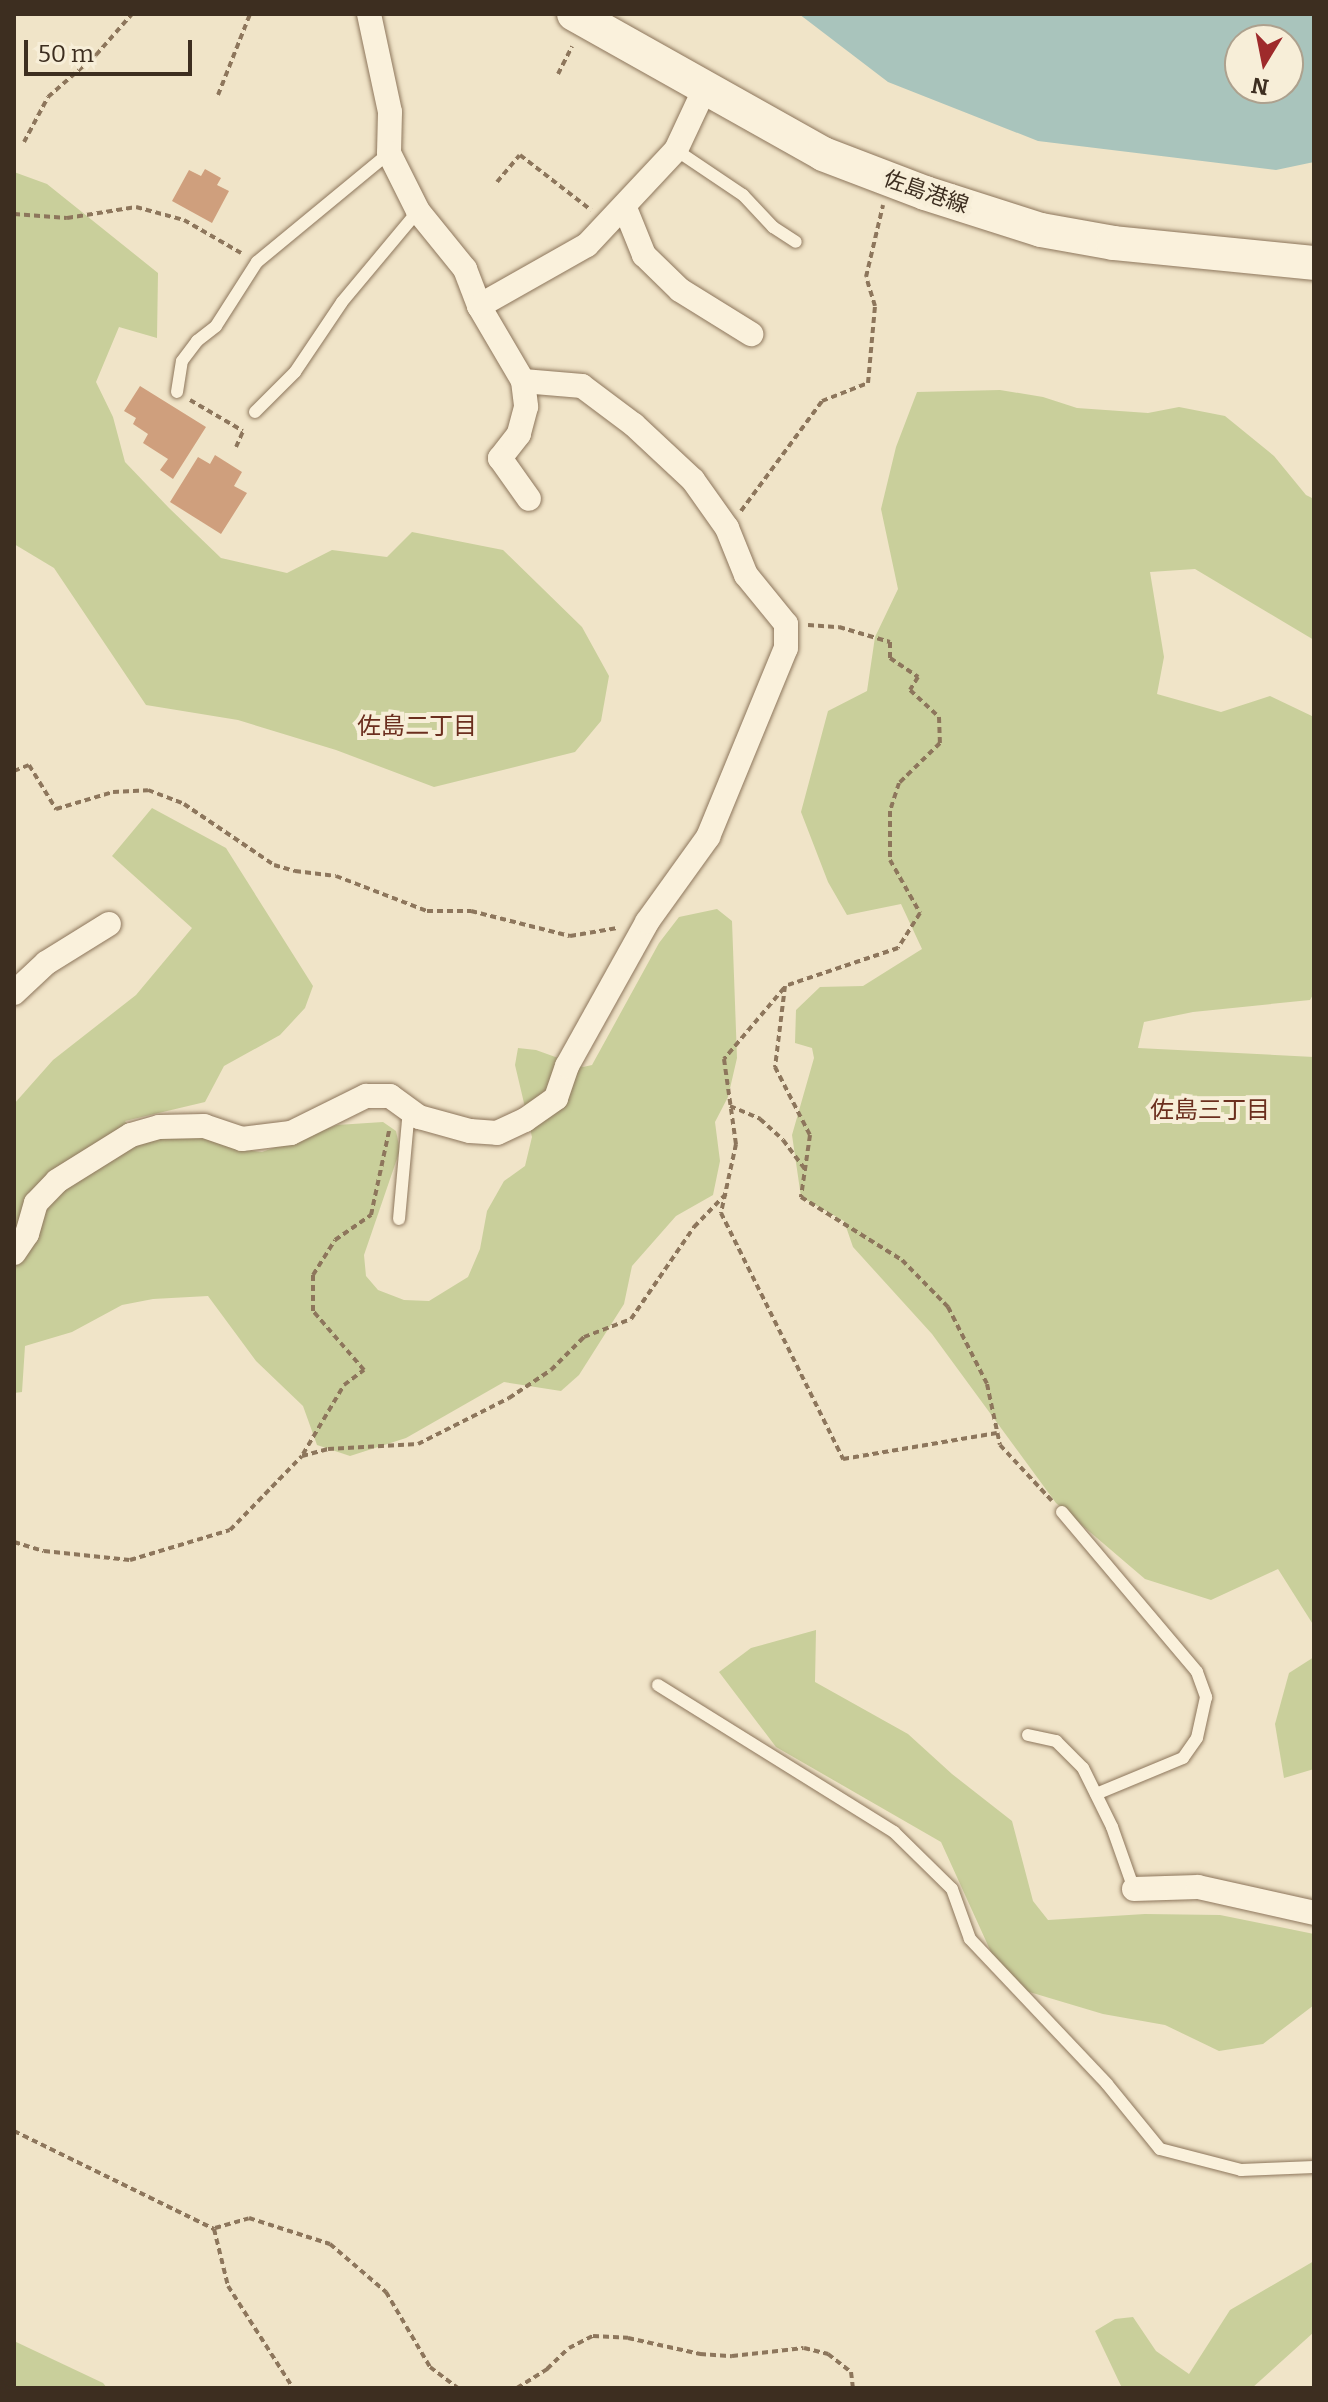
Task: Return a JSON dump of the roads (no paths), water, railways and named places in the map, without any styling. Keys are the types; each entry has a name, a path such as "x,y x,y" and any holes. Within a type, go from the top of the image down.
{"main road":[{"name":"佐島港線","path":"574,14 823,154 890,180 1041,230 1114,243 1313,259"}],"street":[{"path":"369,14 390,112 389,153 418,211 465,269 479,306 523,381 526,407 519,434 500,458 529,499"},
{"path":"479,306 587,245 676,150 705,88"},
{"path":"617,216 653,264 680,290 751,334"},
{"path":"14,1253 27,1234 36,1203 57,1181 131,1135 159,1127 189,1126 204,1126 242,1139 291,1133 366,1096 390,1096 419,1117 470,1131 497,1133 525,1120 556,1098 567,1066 647,922 714,823 786,648 786,624 746,575 727,528 693,480 634,425 582,386 523,381"},
{"path":"14,993 46,963 109,924"},
{"path":"1134,1889 1198,1887 1314,1913"}],"lane":[{"path":"676,150 743,195 773,227 796,242"},
{"path":"177,392 182,361 197,341 216,326 257,262 389,153"},
{"path":"255,412 295,372 342,302 418,211"},
{"path":"399,1219 409,1110"},
{"path":"1062,1512 1197,1672 1206,1697 1197,1738 1183,1758 1096,1794"},
{"path":"658,1685 894,1832 952,1889 970,1939 1107,2084 1160,2149 1241,2170 1314,2167"},
{"path":"1028,1735 1056,1741 1083,1768 1112,1827 1134,1889"}],"water":[{"path":"799,14 1314,14 1314,162 1276,170 1038,141 888,82"}],"district":[{"name":"佐島二丁目","path":"417,727"},
{"name":"佐島三丁目","path":"1210,1111"}]}
